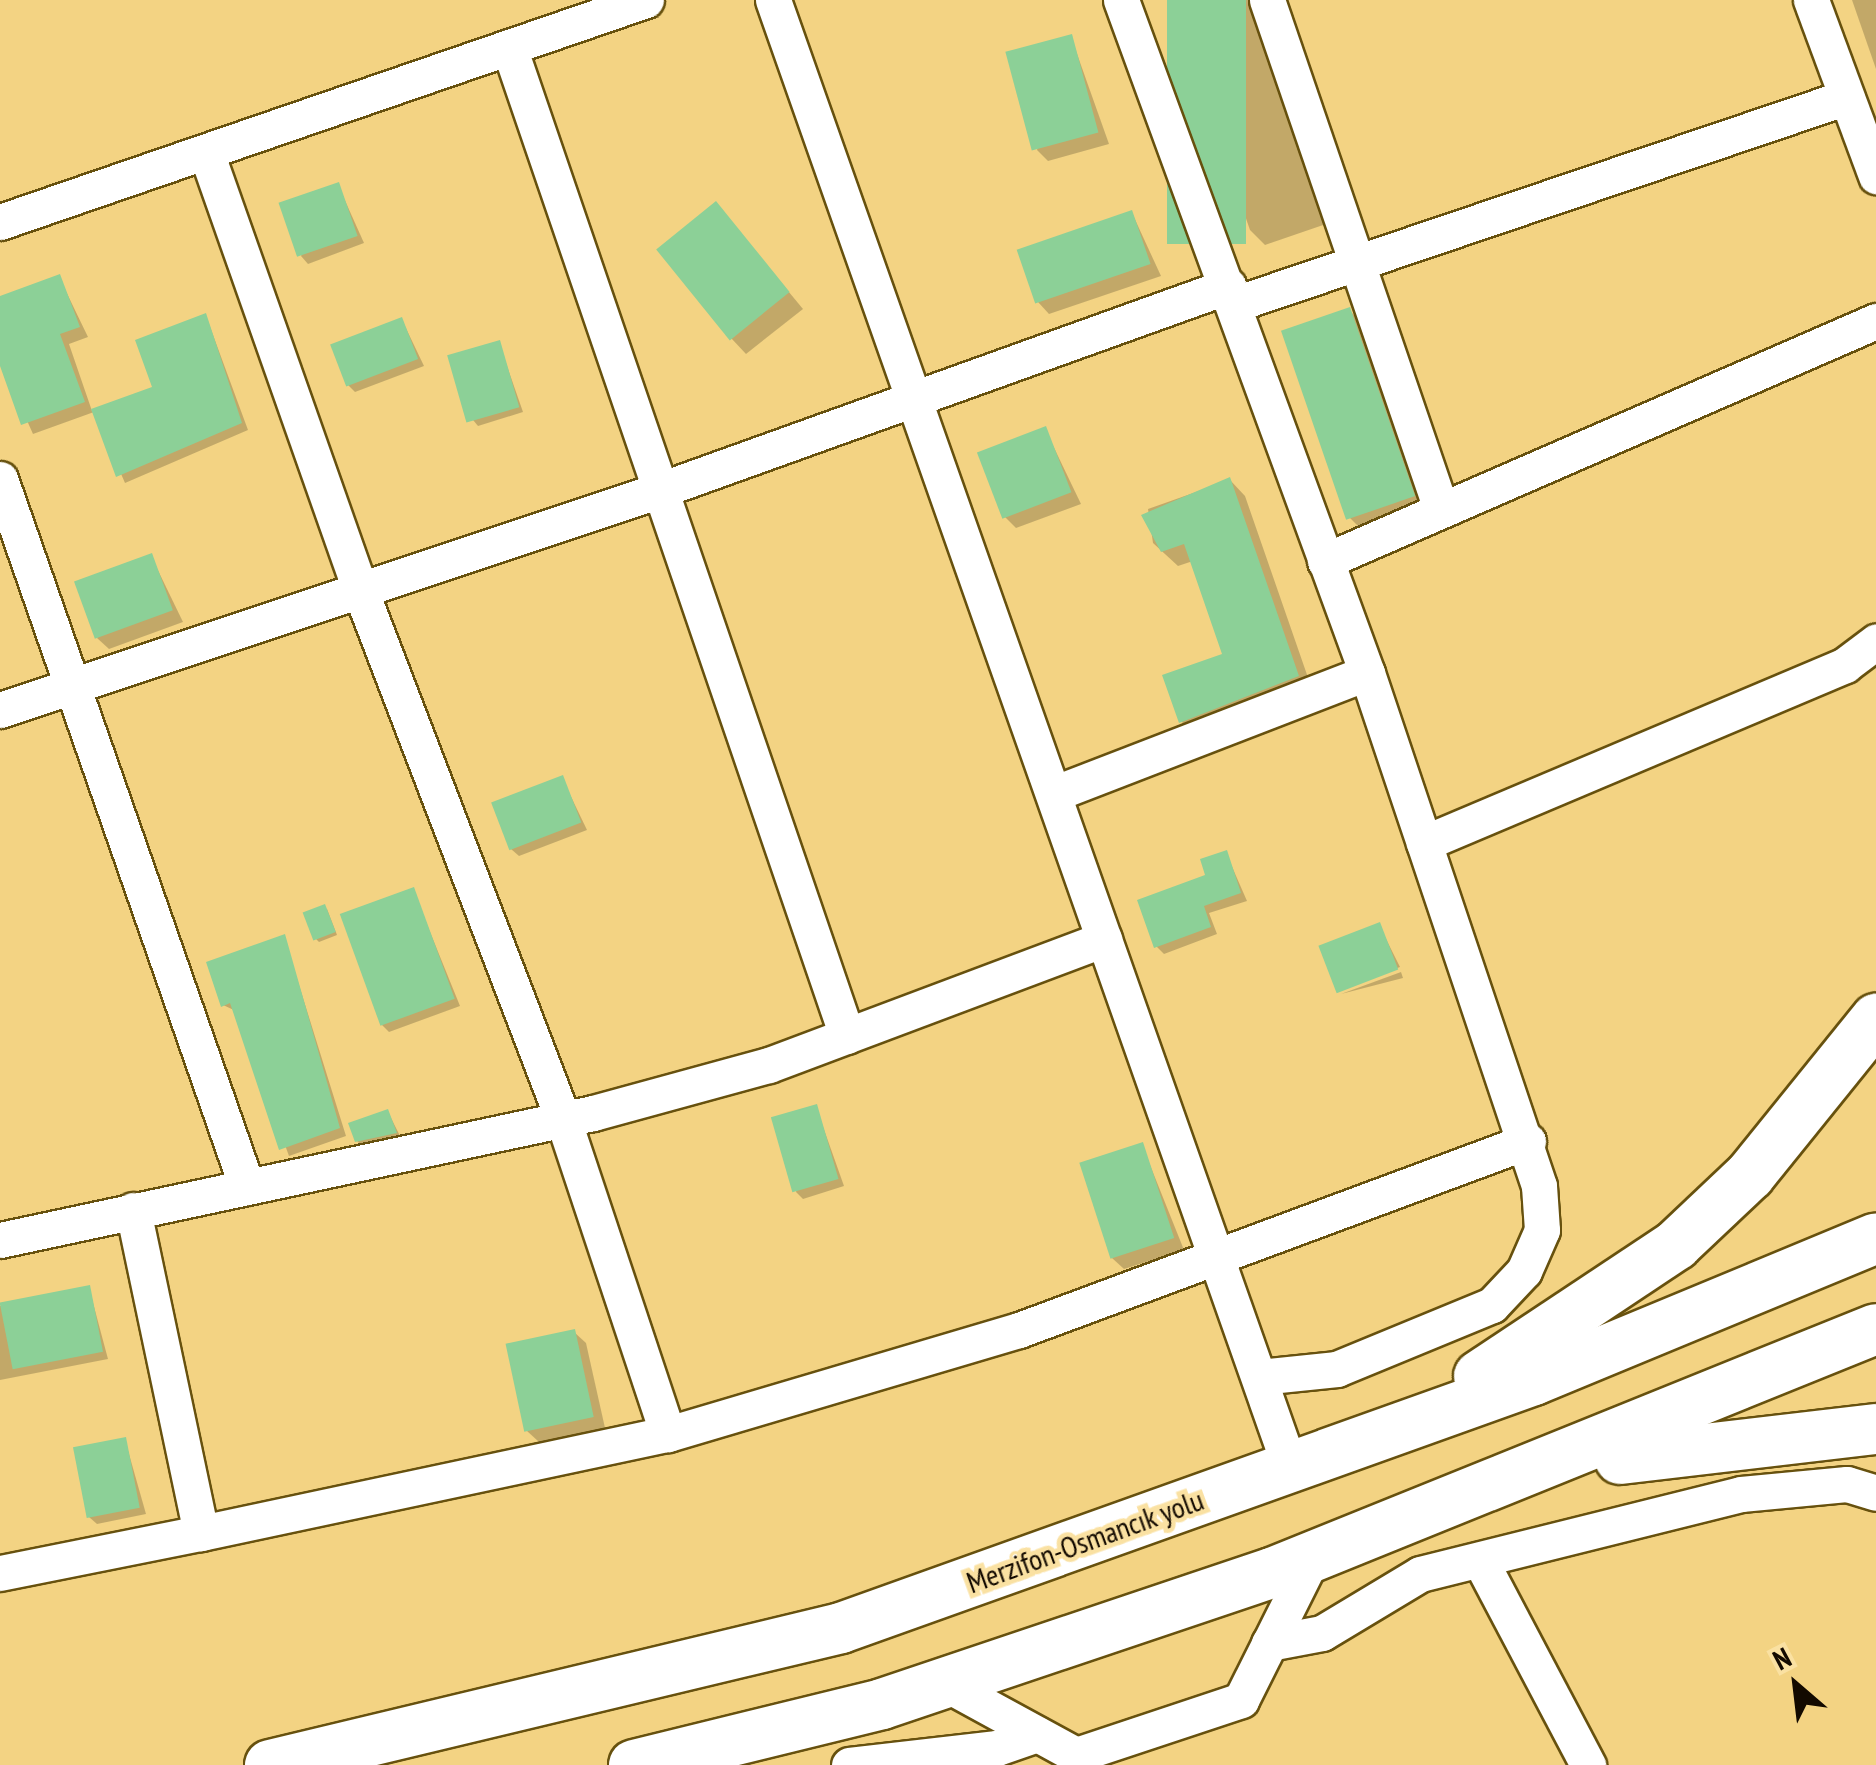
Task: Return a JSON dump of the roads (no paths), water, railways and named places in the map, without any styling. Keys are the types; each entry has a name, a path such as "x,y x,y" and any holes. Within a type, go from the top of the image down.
{"highway":[{"path":"1383,1434 1676,1245 1750,1175 1876,1019"},
{"name":"Merzifon-Osmancık yolu","path":"270,1765 840,1628 1383,1434 1876,1238"},
{"path":"634,1765 944,1683 1312,1558 1876,1329"},
{"path":"1517,1478 1712,1441 1876,1429"}],"street":[{"path":"1,215 206,152 509,47 583,10 646,0"},
{"path":"773,0 913,398 1058,792 1104,939 1220,1257 1290,1467"},
{"path":"1121,0 1367,673 1528,1141 1542,1230 1524,1271 1492,1305 1337,1369 1259,1377"},
{"path":"1267,0 1441,508"},
{"path":"1812,0 1844,98 1876,176"},
{"path":"509,47 847,1036"},
{"path":"0,710 660,490 913,398 1231,295 1357,262 1844,98"},
{"path":"206,152 359,588 562,1119 668,1434"},
{"path":"1325,561 1876,322"},
{"path":"0,480 248,1187"},
{"path":"1424,844 1845,665 1876,642"},
{"path":"1058,792 1367,673"},
{"path":"0,1240 562,1119 847,1036 1104,939"},
{"path":"0,1573 668,1434 1019,1330 1528,1141"},
{"path":"134,1210 201,1532"},
{"path":"1269,1643 1322,1633 1396,1583 1480,1560 1771,1489 1847,1484 1876,1494"},
{"path":"944,1683 1076,1755 1241,1700 1312,1558"},
{"path":"1480,1560 1588,1765"},
{"path":"849,1765 997,1748 1037,1734"}]}
